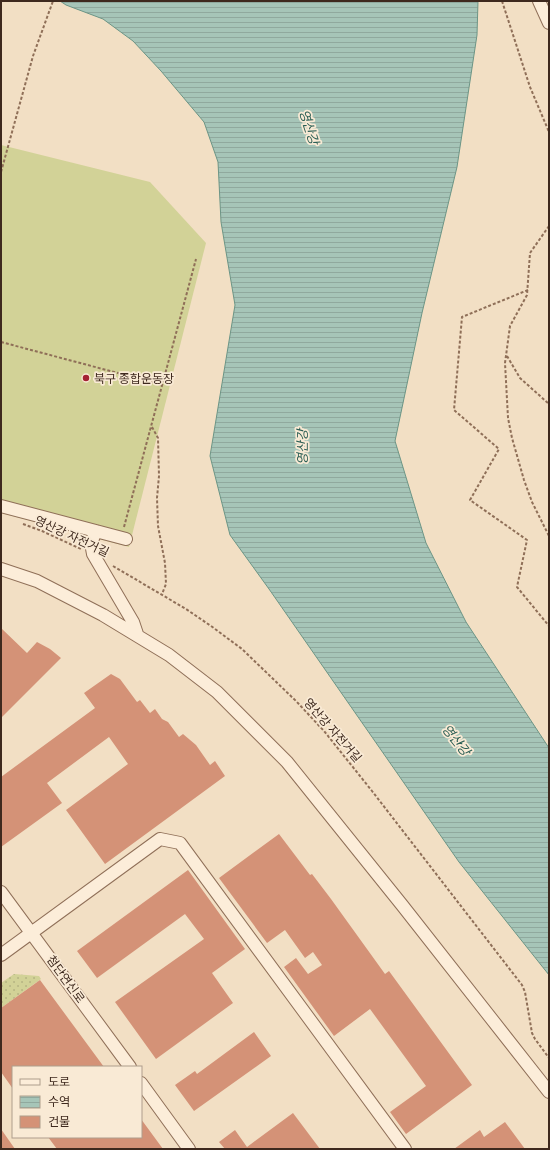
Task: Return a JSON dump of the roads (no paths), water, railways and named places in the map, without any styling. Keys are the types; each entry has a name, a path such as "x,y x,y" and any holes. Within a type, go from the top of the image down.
{"street":[{"path":"539,1 549,23"},
{"path":"1,506 124,539"},
{"path":"96,531 91,543 93,554 133,622 137,634"},
{"path":"1,568 37,581 137,634 169,655 216,692 287,762 549,1092"},
{"path":"1,955 160,839 180,843 405,1149"},
{"name":"첨단연신로","path":"1,892 129,1066"},
{"path":"142,1084 189,1149"}],"water":[{"name":"영산강","path":"60,1 478,1 477,35 457,167 422,313 395,441 426,543 466,622 549,748 549,975 459,862 230,535 210,456 235,305 221,222 218,162 204,122 161,71 133,41 103,19 66,5"}],"place":[{"name":"북구 종합운동장","path":"86,378"}]}
